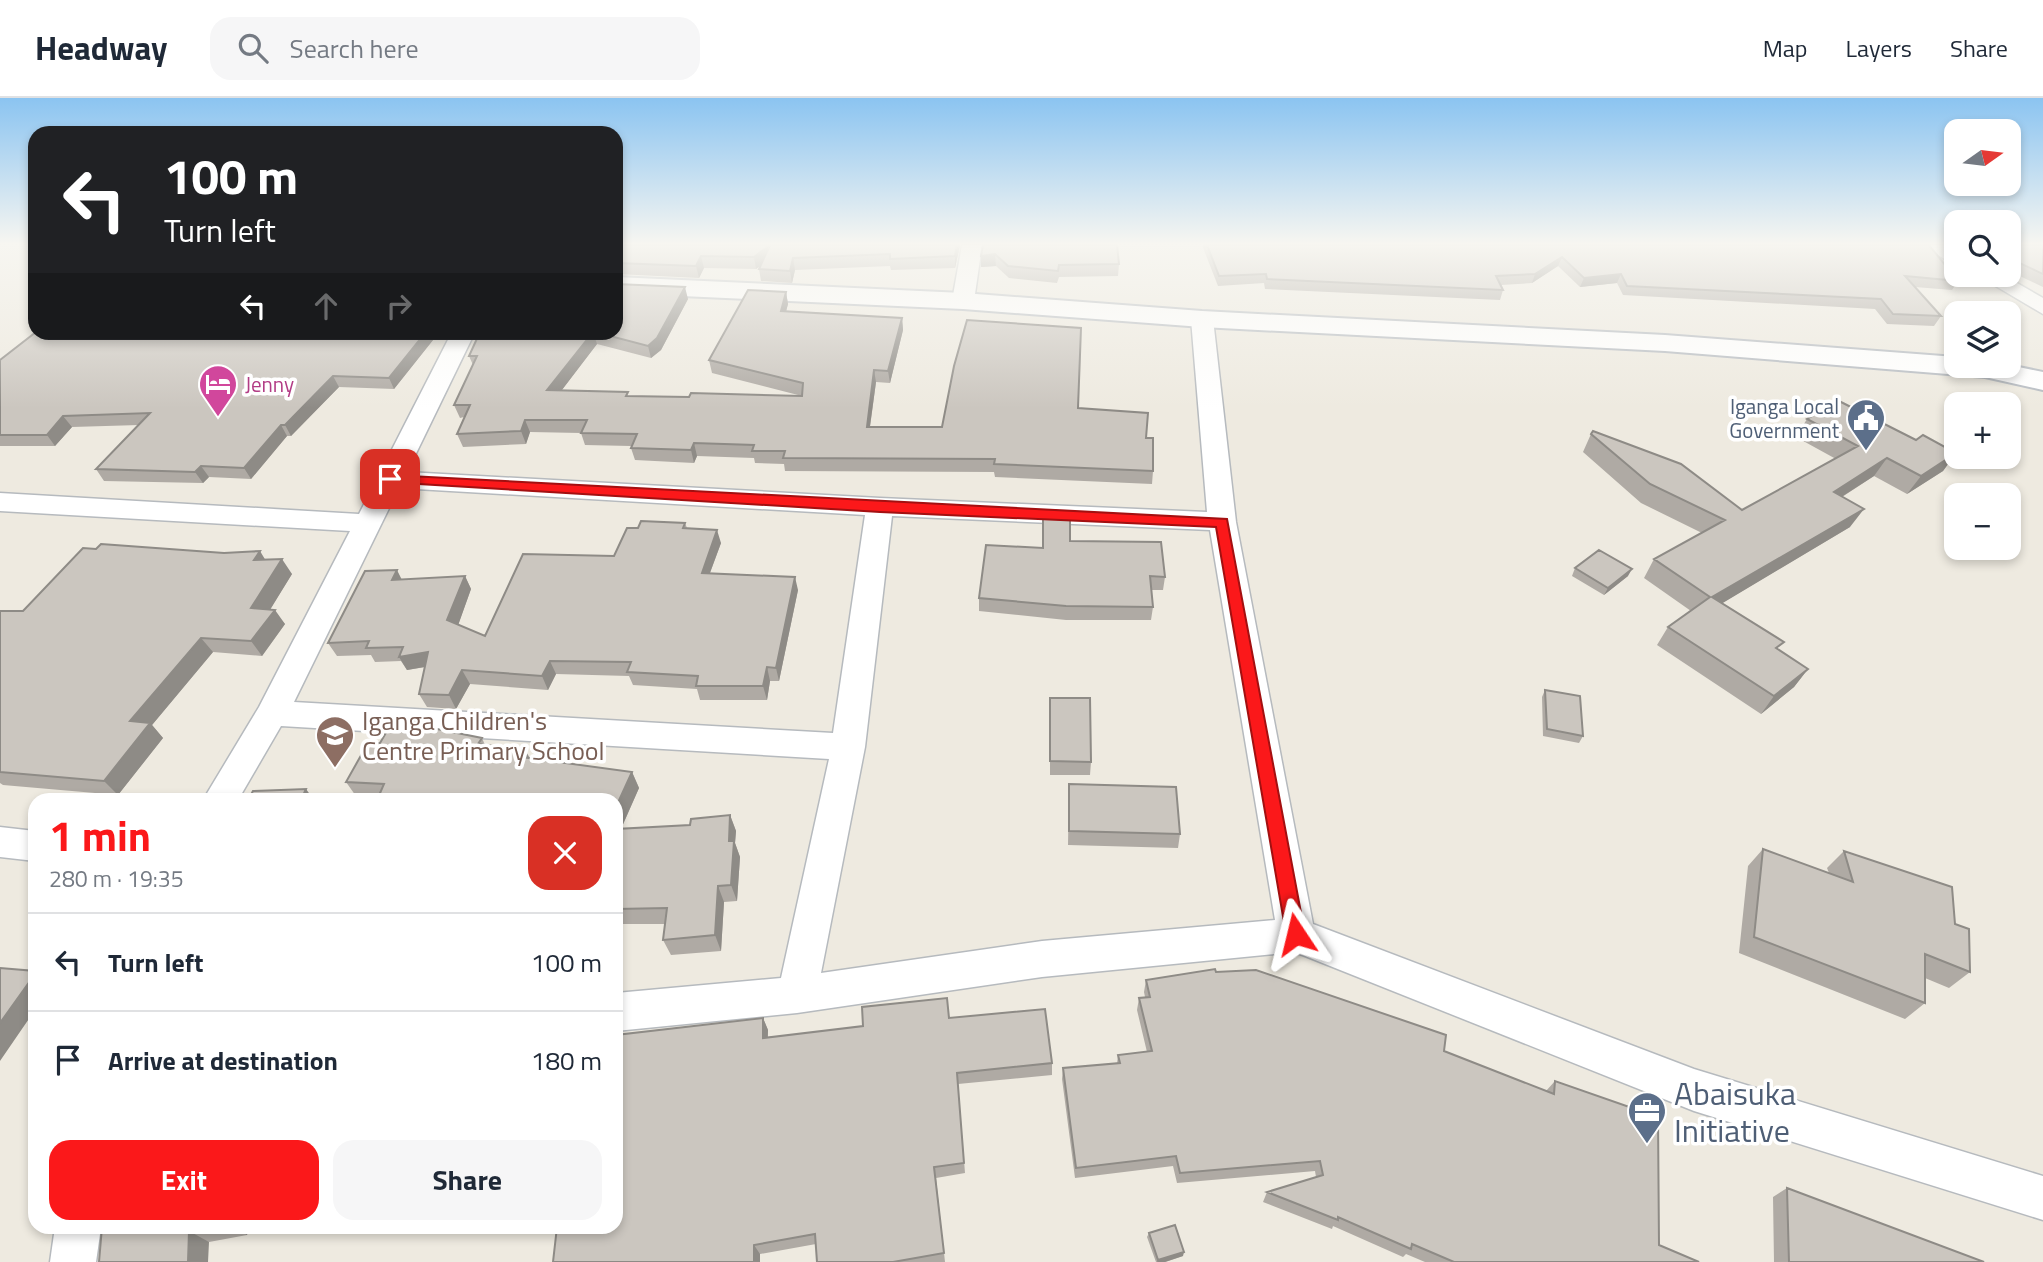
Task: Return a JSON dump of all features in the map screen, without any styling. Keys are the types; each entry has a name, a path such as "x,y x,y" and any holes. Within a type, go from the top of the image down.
{"street":[{"path":"927,299 1665,344 1944,365"},
{"path":"1202,318 1222,522 1296,934"},
{"path":"224,793 272,713 460,340"},
{"path":"2021,366 2043,364"},
{"path":"2021,376 2043,381"},
{"path":"390,479 880,507 1222,522"},
{"path":"0,502 368,523"},
{"path":"797,995 848,747 880,507"},
{"path":"272,713 848,747"},
{"path":"0,842 28,845"},
{"path":"623,1011 797,995 1042,959 1296,934 1694,1090 2043,1198"},
{"path":"73,1262 77,1234"}],"building":[{"path":"623,299 678,299 657,338 648,346 623,339"},
{"path":"743,299 784,299 781,311 902,318 888,371 874,370 867,427 942,427 954,366 967,320 1081,328 1078,408 1148,413 1146,438 1153,438 1153,471 994,464 995,459 783,458 785,451 752,451 754,445 694,443 691,450 631,448 637,434 581,433 587,420 525,420 521,431 457,434 470,405 454,405 477,356 469,356 476,340 587,340 547,390 628,392 626,396 689,397 691,393 802,396 803,383 709,360"},
{"path":"1881,299 1926,299 1941,316 1893,314"},
{"path":"28,338 420,340 389,378 333,376 285,425 281,425 244,468 201,466 195,472 96,469 150,413 63,416 47,435 0,435 0,360"},
{"path":"1839,401 1916,440 1923,435 1944,446 1944,461 1921,476 1887,458 1834,492 1864,509 1712,597 1784,642 1776,648 1808,669 1774,696 1668,627 1710,597 1654,559 1725,520 1650,484 1591,434 1593,431 1681,464 1742,510 1858,446 1807,419"},
{"path":"1043,512 1070,513 1070,541 1161,542 1165,577 1150,576 1153,607 1066,606 979,598 986,545 1043,548"},
{"path":"641,521 685,523 683,528 717,530 702,573 795,577 776,668 767,667 763,686 696,686 698,676 627,672 631,662 550,661 542,676 462,670 449,695 419,694 428,652 399,657 403,647 366,648 369,641 328,643 365,571 397,570 392,580 465,576 447,620 485,636 523,554 614,556 627,528 638,528"},
{"path":"101,544 224,553 260,551 254,560 282,559 251,608 275,610 251,641 201,638 130,721 150,723 104,781 0,772 0,611 23,611 83,548 96,549"},
{"path":"1599,550 1632,569 1608,588 1575,568"},
{"path":"1545,690 1580,696 1583,736 1547,729"},
{"path":"1050,698 1090,698 1091,762 1050,761"},
{"path":"394,719 430,721 427,727 482,738 478,744 525,750 521,757 632,772 622,793 380,793 384,784 346,782 368,743 380,743"},
{"path":"1069,784 1176,787 1180,834 1069,831"},
{"path":"306,789 304,793 252,793"},
{"path":"730,815 729,841 734,841 731,885 718,886 715,935 663,940 667,908 623,909 623,829 690,825 691,819"},
{"path":"1763,849 1853,882 1844,851 1952,887 1955,924 1969,929 1970,972 1925,954 1925,1003 1754,937"},
{"path":"0,968 28,970 28,984 0,1023"},
{"path":"1215,969 1216,972 1256,970 1446,1035 1444,1051 1554,1094 1555,1081 1658,1117 1659,1245 1699,1262 1454,1262 1412,1244 1411,1249 1338,1217 1338,1220 1267,1192 1323,1175 1320,1161 1180,1173 1176,1156 1076,1168 1063,1068 1120,1063 1118,1055 1152,1051 1139,998 1150,997 1146,980"},
{"path":"947,998 949,1018 1045,1009 1052,1063 957,1073 964,1163 934,1167 944,1253 893,1262 817,1262 815,1234 754,1245 754,1262 553,1262 556,1234 623,1234 623,1034 763,1018 763,1038 863,1026 862,1007"},
{"path":"1787,1188 1984,1262 1789,1262"},
{"path":"1175,1225 1184,1252 1158,1260 1149,1233"},
{"path":"101,1234 189,1234 188,1262 99,1262"}],"place":[{"name":"Jenny","path":"218,418"},
{"name":"Iganga Local Government","path":"1866,452"},
{"name":"Iganga Children's Centre Primary School","path":"335,769"},
{"name":"Abaisuka Initiative","path":"1647,1145"}],"route":[{"path":"390,479 880,507 1222,522 1296,934"}]}
